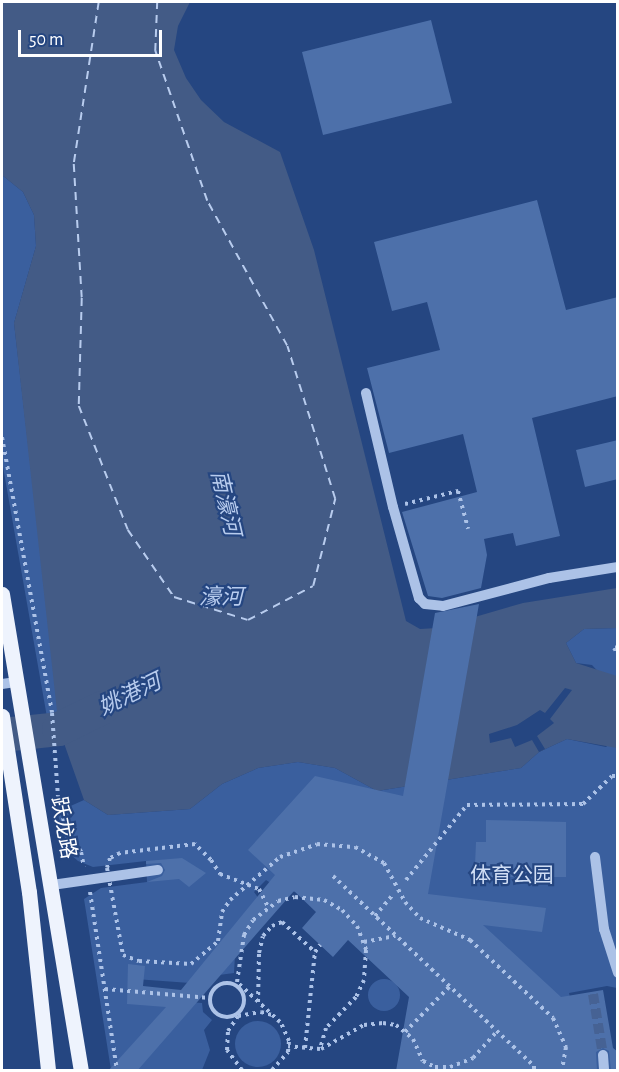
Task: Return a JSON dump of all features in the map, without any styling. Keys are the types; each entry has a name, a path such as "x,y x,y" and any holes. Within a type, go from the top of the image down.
{"main road":[{"name":"跃龙路","path":"2,594 9,683 20,705 52,885 81,1071"},
{"name":"跃龙路","path":"2,716 29,892 48,1071"}],"lane":[{"path":"366,393 393,507 419,597 433,607 549,578 618,567"},
{"path":"595,857 604,929 618,973"},
{"path":"52,885 158,870"},
{"path":"603,1055 604,1071"}],"path":[{"path":"2,437 51,713 54,757 66,831 81,852 87,880 117,1071"},
{"path":"393,507 458,491 468,529"},
{"path":"618,647 614,648 618,654"},
{"path":"406,880 467,805 583,804 612,776 618,776"},
{"path":"268,907 259,890 220,874 211,860 195,844 120,853 110,858 107,868 123,955 139,961 191,964 218,941 222,912 240,891 256,877 280,857 317,844 355,846 376,856 420,918 470,940 553,1018 566,1047 562,1071"},
{"path":"333,876 534,1066 534,1071"},
{"path":"375,916 392,896"},
{"path":"242,1071 235,1069 226,1041 244,999 237,972 242,942 253,920 268,907 295,897 324,900 348,916 364,942 364,980 356,997 326,1028 320,1049"},
{"path":"258,1003 259,952 263,936 272,926 282,922 315,952"},
{"path":"364,942 396,935"},
{"path":"305,1048 315,952 320,945"},
{"path":"272,1071 283,1062 288,1046 280,1022 240,988 224,982 214,988 210,998 216,1013 238,1016 261,1012 280,1022"},
{"path":"405,1032 450,986"},
{"path":"105,990 210,998"},
{"path":"288,1046 320,1049 374,1023 396,1025 419,1047 423,1061 435,1067 450,1067 473,1058 497,1031"}],"green space":[{"path":"2,175 23,192 34,215 36,246 14,323 60,720 48,723 2,461"},
{"path":"617,628 617,692 592,665 576,663 566,643 584,629"},
{"name":"体育公园","path":"617,737 617,988 607,986 569,993 573,1011 617,1052 617,1070 553,1070 298,892 283,891 266,880 254,892 259,899 235,955 234,973 219,975 204,984 135,979 134,998 202,1003 203,1012 212,1020 204,1030 210,1050 202,1070 111,1070 84,899 101,888 147,882 146,861 93,867 78,861 70,854 57,812 84,800 108,815 190,809 222,784 258,768 298,762 335,768 377,791 521,768 539,752 567,739 606,747"},
{"path":"384,979 396,983 400,995 396,1007 384,1011 372,1007 368,995 372,983"},
{"path":"258,1021 274,1028 281,1044 274,1060 258,1067 242,1060 235,1044 242,1028"}],"water":[{"name":"濠河","path":"2,2 190,2 178,26 174,50 186,78 201,100 224,122 280,152 314,250 406,621 420,629 437,628 523,603 617,588 617,628 584,629 566,643 576,663 617,676 617,748 567,739 539,752 521,768 377,791 335,768 298,762 258,768 222,784 190,809 108,815 84,800 59,729 14,323 36,246 34,215 23,192 2,175"}],"pier":[{"path":"565,688 572,690 550,719 554,723 537,736 545,749 539,752 532,740 515,747 511,738 490,743 489,734 517,725 540,710 545,713"}],"building":[{"path":"431,20 452,103 323,135 302,52"},
{"path":"537,200 566,310 618,297 618,396 532,418 560,536 516,546 513,533 484,539 487,555 481,588 442,598 428,596 402,512 477,492 463,434 389,453 367,368 440,350 427,302 392,311 374,242"},
{"path":"618,440 618,479 585,487 576,450"},
{"name":"体育公园","path":"479,604 428,894 546,908 542,932 483,925 561,997 603,990 613,1048 618,1052 618,1071 611,1071 609,1051 603,1048 596,1052 597,1071 396,1071 409,997 348,940 333,957 302,928 316,912 294,891 137,1071 108,1071 166,1007 127,1004 128,964 145,966 143,986 181,990 275,875 248,850 315,776 403,796 435,613"},
{"path":"486,820 566,822 566,877 487,877 487,865 475,865 476,842 486,842"},
{"path":"182,858 206,873 189,887 179,879 147,882 162,876 165,870 161,863 146,864 146,861"}],"waterway":[{"name":"姚港河","path":"2,735 59,729 102,708"}],"ferry route":[{"path":"99,2 74,164 82,298 79,406 128,530 174,597 248,620 313,586 335,499 287,346 207,201 155,51 157,2"}],"tunnel":[{"path":"593,994 603,1055"}],"water label":[{"name":"南濠河","path":"225,503"}]}
